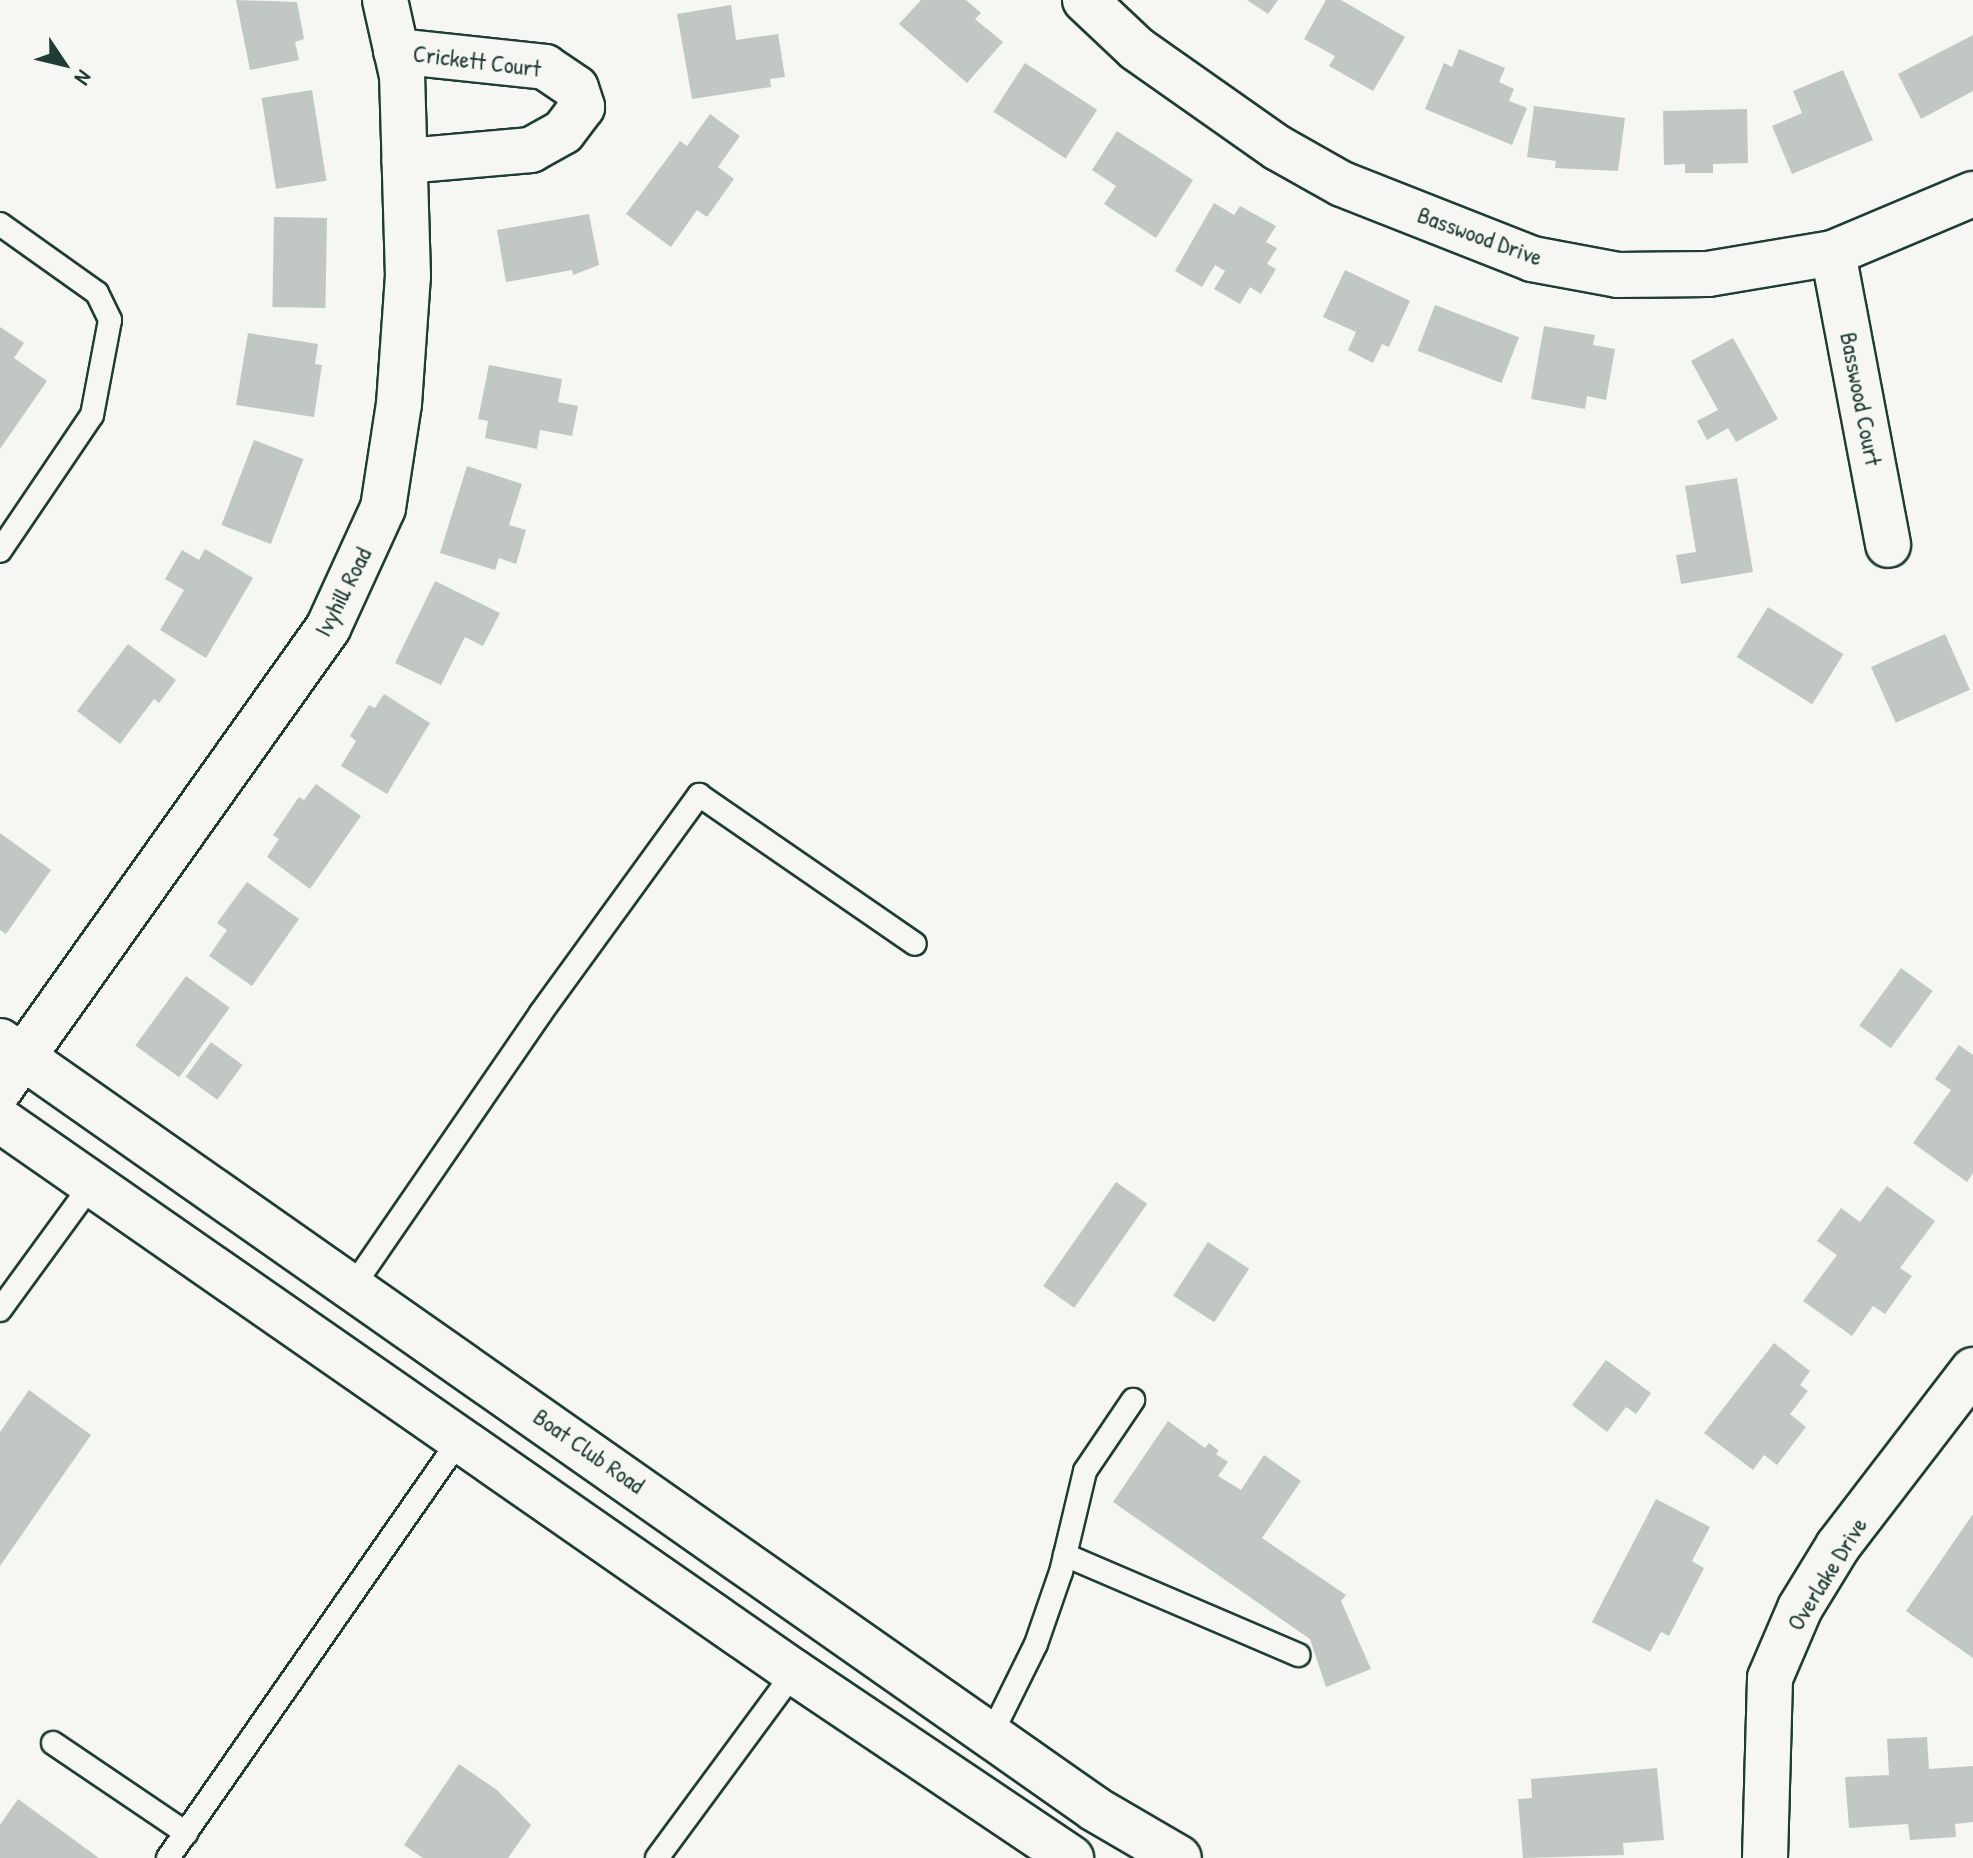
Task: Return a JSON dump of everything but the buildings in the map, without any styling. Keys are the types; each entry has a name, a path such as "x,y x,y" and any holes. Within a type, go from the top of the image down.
{"street":[{"name":"Ivyhill Road","path":"8,1063 328,628 359,569 383,508 399,404 408,276 396,51 385,0"},
{"name":"Basswood Drive","path":"1085,0 1137,49 1278,148 1342,184 1532,259 1618,275 1708,274 1833,253 1973,194"},
{"name":"Crickett Court","path":"396,51 545,67 576,88 582,107 563,132 531,150 404,161"},
{"name":"Basswood Court","path":"1833,253 1888,545"},
{"name":"Boat Club Road","path":"8,1063 354,1285 1095,1809 1179,1858"},
{"path":"0,1120 794,1672 1071,1858"},
{"name":"Overlake Drive","path":"1765,1858 1770,1678 1800,1608 1838,1546 1973,1370"}],"lane":[{"path":"0,224 97,293 110,320 92,415 0,551"},
{"path":"354,1285 540,1014 699,795 915,944"},
{"path":"0,1310 92,1184"},
{"path":"991,1735 1016,1692 1065,1555 1085,1471 1133,1400"},
{"path":"168,1858 460,1439"},
{"path":"1065,1555 1298,1655"},
{"path":"657,1858 794,1672"},
{"path":"53,1743 186,1833"}]}
